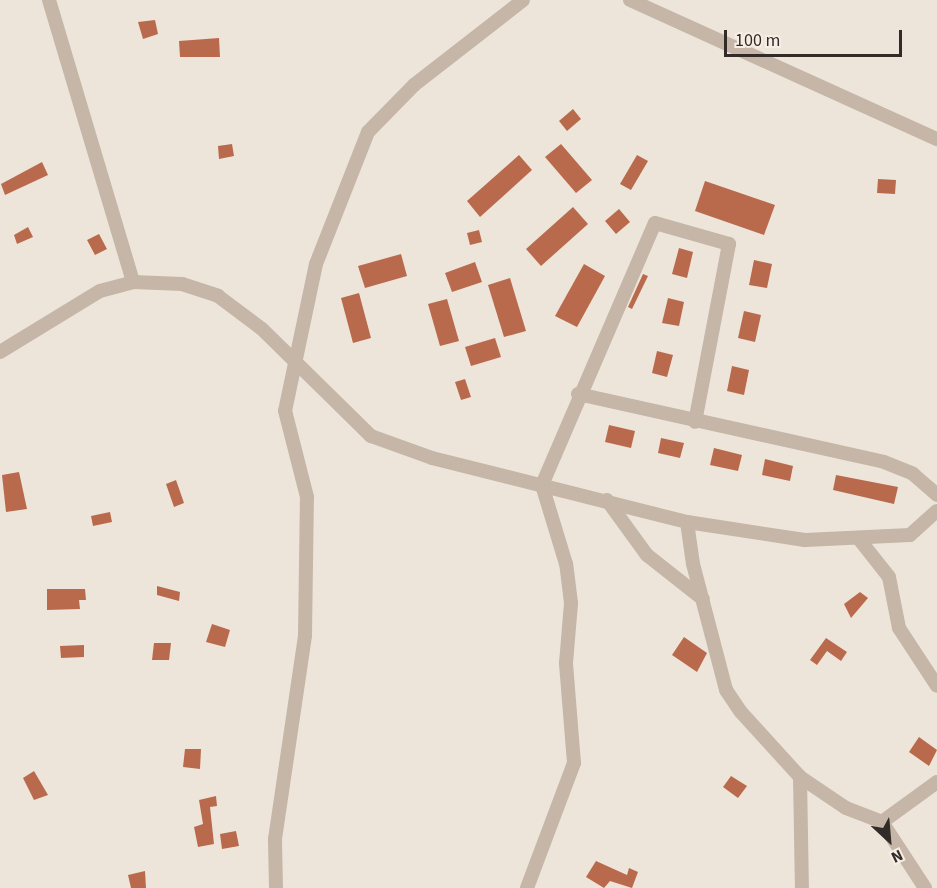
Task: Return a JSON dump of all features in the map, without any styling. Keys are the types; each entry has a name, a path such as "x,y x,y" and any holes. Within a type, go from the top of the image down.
{"street":[{"path":"49,0 133,282"},
{"path":"276,888 275,839 305,635 307,497 285,411 297,367 316,264 368,132 414,85 523,0"},
{"path":"630,0 937,139"},
{"path":"527,888 574,763 566,663 571,603 566,564 542,485 578,394 655,223 729,244 695,422"},
{"path":"0,352 100,291 133,282 182,284 218,296 262,329 297,367 371,436 542,485 687,522 805,540 910,536 937,512"},
{"path":"578,394 695,422 884,462 913,474 937,495"},
{"path":"607,500 647,555 704,600"},
{"path":"687,522 726,690 800,777 846,808 882,822 925,888"},
{"path":"859,539 889,577 899,628 937,686"},
{"path":"800,777 801,888"},
{"path":"882,822 937,782"}],"building":[{"path":"155,20 158,34 143,39 138,22"},
{"path":"219,38 220,57 180,57 179,41"},
{"path":"573,109 581,119 567,131 559,121"},
{"path":"232,144 234,156 219,159 218,146"},
{"path":"561,144 592,180 576,193 545,157"},
{"path":"519,155 532,170 480,217 467,201"},
{"path":"637,155 648,161 631,190 620,184"},
{"path":"42,162 48,175 5,195 1,184"},
{"path":"878,179 896,180 895,194 877,193"},
{"path":"705,181 775,205 764,235 695,211"},
{"path":"573,207 588,224 541,266 526,249"},
{"path":"619,209 630,222 616,234 605,221"},
{"path":"28,227 33,237 17,244 14,235"},
{"path":"479,230 482,242 470,245 467,233"},
{"path":"99,234 107,249 95,255 87,240"},
{"path":"679,248 693,252 687,278 672,274"},
{"path":"401,254 407,276 365,288 358,266"},
{"path":"754,260 772,264 767,288 749,285"},
{"path":"475,262 482,282 452,292 445,273"},
{"path":"584,264 605,276 577,327 555,316"},
{"path":"643,274 648,276 632,309 628,307"},
{"path":"510,278 526,331 504,337 488,285"},
{"path":"359,293 371,338 353,343 341,298"},
{"path":"668,298 684,302 679,326 662,323"},
{"path":"447,299 459,341 440,346 428,304"},
{"path":"744,311 761,315 755,342 738,338"},
{"path":"495,338 501,357 471,366 465,347"},
{"path":"657,351 673,355 667,377 652,373"},
{"path":"732,366 749,370 744,395 727,391"},
{"path":"465,379 471,397 461,400 455,382"},
{"path":"609,425 635,431 631,448 605,442"},
{"path":"661,438 684,443 680,458 658,453"},
{"path":"714,448 742,455 738,471 710,465"},
{"path":"765,459 793,466 790,481 762,475"},
{"path":"19,472 27,509 6,512 2,475"},
{"path":"836,475 898,487 894,504 833,490"},
{"path":"176,480 184,503 174,507 166,484"},
{"path":"110,512 112,522 93,526 91,516"},
{"path":"157,586 180,592 179,601 157,595"},
{"path":"47,589 85,589 86,600 79,600 80,609 47,610"},
{"path":"860,592 868,598 851,618 844,604"},
{"path":"212,624 230,630 225,647 206,642"},
{"path":"684,637 707,653 697,672 672,655"},
{"path":"826,638 847,652 841,661 827,651 817,665 810,660"},
{"path":"154,643 171,643 169,660 152,660"},
{"path":"84,645 84,657 61,658 60,646"},
{"path":"919,737 937,750 929,766 909,752"},
{"path":"185,749 201,749 200,769 183,767"},
{"path":"34,771 48,795 34,800 23,778"},
{"path":"731,776 747,786 738,798 723,787"},
{"path":"216,796 217,806 210,807 214,844 198,847 194,827 203,824 199,800"},
{"path":"236,831 239,846 222,849 220,834"},
{"path":"596,861 627,875 629,868 638,872 632,888 610,881 604,888 586,877"},
{"path":"145,871 146,888 131,888 128,875"}]}
